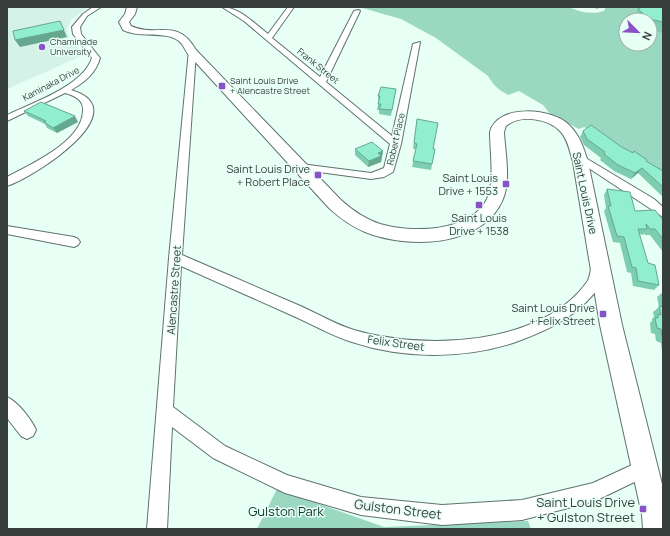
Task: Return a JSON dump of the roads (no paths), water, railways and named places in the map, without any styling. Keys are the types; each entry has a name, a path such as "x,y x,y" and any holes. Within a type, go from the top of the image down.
{"street":[{"name":"Kaminaka Drive","path":"7,118 81,81 95,67 95,54 77,34 76,27 85,15 98,7"},
{"name":"Saint Louis Drive","path":"132,7 130,14 124,22 127,28 141,33 178,36 184,40 192,52 335,204 353,219 378,230 392,234 422,236 444,234 463,228 474,222 490,208 497,192 498,129 500,124 506,120 515,117 532,115 553,120 562,125 570,134 579,158 598,263 656,515 657,529"},
{"name":"Frank Street","path":"225,7 268,38 396,144"},
{"path":"268,38 291,7"},
{"path":"322,82 357,11"},
{"name":"Robert Place","path":"301,167 371,176 380,175 390,168 417,44"},
{"name":"Alencastre Street","path":"158,529 175,258 192,52"},
{"path":"7,182 56,153 82,131 88,117 87,105 79,95 64,90"},
{"path":"579,158 650,202 663,213"},
{"path":"7,230 74,242"},
{"name":"Felix Street","path":"175,258 352,336 389,344 427,348 464,347 500,341 531,331 558,316 580,299 596,280 598,263"},
{"path":"7,406 27,430"},
{"name":"Gulston Street","path":"166,412 219,452 285,484 361,506 442,515 522,510 595,492 645,468"}],"place":[{"name":"Chaminade University","path":"42,47"},
{"name":"Saint Louis Drive + Alencastre Street","path":"222,86"},
{"name":"Saint Louis Drive + Robert Place","path":"318,175"},
{"name":"Saint Louis Drive + 1553","path":"506,184"},
{"name":"Saint Louis Drive + 1538","path":"479,205"},
{"name":"Saint Louis Drive + Felix Street","path":"603,314"},
{"name":"Saint Louis Drive + Gulston Street","path":"643,509"}],"park label":[{"name":"Gulston Park","path":"286,511"}]}
